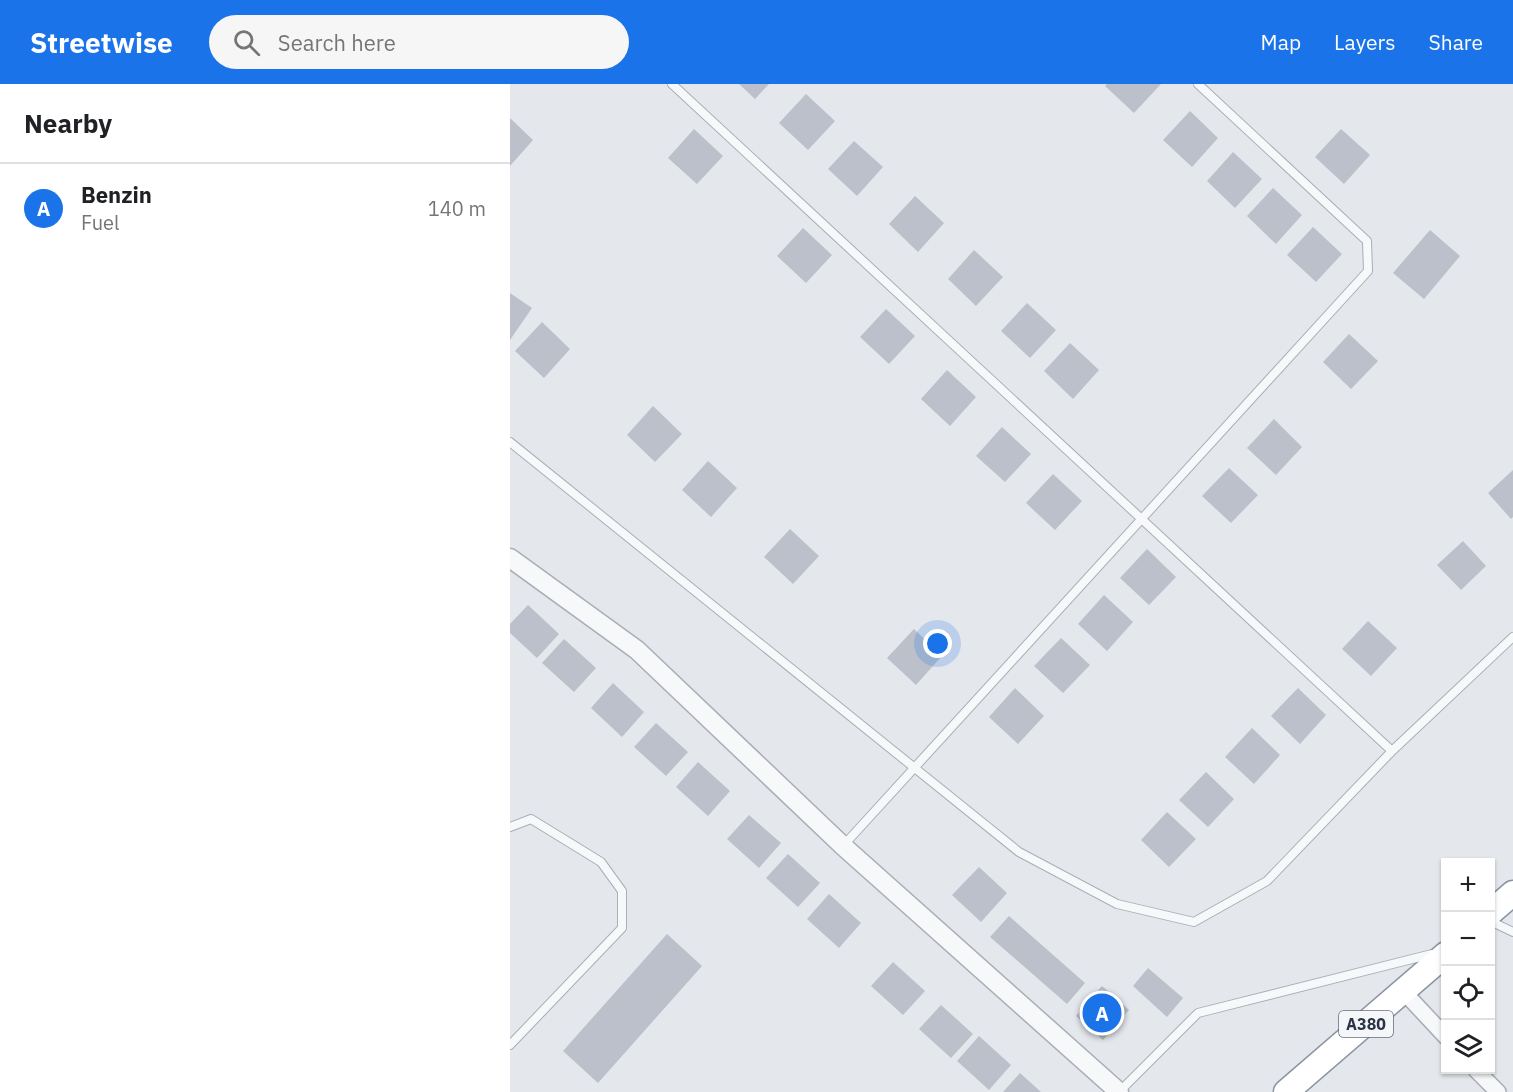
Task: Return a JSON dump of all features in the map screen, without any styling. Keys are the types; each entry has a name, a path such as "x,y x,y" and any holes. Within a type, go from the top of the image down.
{"highway":[{"path":"1492,912 1513,893"},
{"name":"A380","path":"1286,1092 1404,992 1441,957"}],"street":[{"path":"510,558 637,650 843,846 1119,1092"},
{"path":"1404,992 1441,1032"},
{"path":"1480,1074 1498,1092"}],"lane":[{"path":"672,84 1392,751"},
{"path":"843,846 1368,271 1367,241 1198,84"},
{"path":"510,442 1019,852 1117,904 1194,922 1267,881 1392,751 1513,638"},
{"path":"510,826 531,819 601,862 622,891 622,928 510,1044"},
{"path":"1495,923 1513,932"},
{"path":"1119,1092 1198,1013 1441,953"}],"building":[{"path":"739,84 769,84 755,99"},
{"path":"1107,84 1161,84 1134,113 1105,86"},
{"path":"806,94 835,121 808,150 779,123"},
{"path":"1190,111 1218,138 1192,167 1163,140"},
{"path":"510,118 533,140 510,166"},
{"path":"694,129 723,156 697,184 668,158"},
{"path":"1341,129 1370,155 1344,184 1315,157"},
{"path":"854,141 883,167 857,196 828,169"},
{"path":"1233,152 1262,179 1235,208 1207,181"},
{"path":"1273,188 1302,215 1276,244 1247,216"},
{"path":"915,196 944,223 918,252 889,224"},
{"path":"1313,227 1342,254 1316,282 1287,255"},
{"path":"803,228 832,255 806,283 777,256"},
{"path":"1430,230 1460,256 1424,299 1393,273"},
{"path":"974,250 1003,277 976,306 948,279"},
{"path":"510,293 532,308 510,340"},
{"path":"1027,303 1056,330 1030,358 1001,331"},
{"path":"886,309 915,336 889,364 860,337"},
{"path":"542,322 570,349 544,378 515,351"},
{"path":"1349,334 1378,361 1351,389 1323,362"},
{"path":"1070,343 1099,370 1073,399 1044,371"},
{"path":"947,370 976,397 950,426 921,399"},
{"path":"653,406 682,434 655,462 627,435"},
{"path":"1274,419 1302,447 1276,475 1247,448"},
{"path":"1002,427 1031,454 1005,482 976,456"},
{"path":"708,461 737,488 711,517 682,490"},
{"path":"1229,468 1258,495 1231,523 1202,496"},
{"path":"1513,470 1513,517 1511,519 1488,493"},
{"path":"1053,474 1082,501 1055,530 1026,503"},
{"path":"790,529 819,556 793,584 764,557"},
{"path":"1463,541 1486,566 1461,590 1437,565"},
{"path":"1147,549 1176,577 1149,605 1120,578"},
{"path":"1104,595 1133,622 1107,651 1078,624"},
{"path":"528,605 559,634 537,658 510,633 510,624"},
{"path":"1368,621 1397,648 1371,676 1342,649"},
{"path":"914,629 942,656 916,685 887,658"},
{"path":"1061,638 1090,665 1063,693 1034,666"},
{"path":"564,639 596,668 574,692 542,663"},
{"path":"613,683 644,712 622,737 591,708"},
{"path":"1015,688 1044,716 1018,744 989,717"},
{"path":"1298,688 1326,715 1300,744 1271,716"},
{"path":"656,723 688,752 666,776 634,747"},
{"path":"1252,728 1280,755 1254,784 1225,757"},
{"path":"698,762 730,791 708,816 676,787"},
{"path":"1206,772 1234,799 1208,827 1179,800"},
{"path":"1167,812 1196,839 1169,867 1141,840"},
{"path":"749,815 781,843 759,868 727,839"},
{"path":"788,854 820,883 798,907 766,878"},
{"path":"979,867 1007,893 981,922 952,895"},
{"path":"829,894 861,923 839,948 807,919"},
{"path":"1009,916 1085,983 1067,1004 990,937"},
{"path":"667,934 702,966 598,1083 563,1051"},
{"path":"893,962 925,991 903,1015 871,986"},
{"path":"1148,968 1183,998 1167,1017 1133,986"},
{"path":"1102,986 1129,1010 1103,1040 1076,1016"},
{"path":"941,1005 973,1034 951,1058 919,1029"},
{"path":"979,1036 1011,1065 989,1090 957,1061"},
{"path":"1020,1073 1041,1092 1003,1092"}],"place":[{"name":"Benzin","path":"1102,1013"}]}
